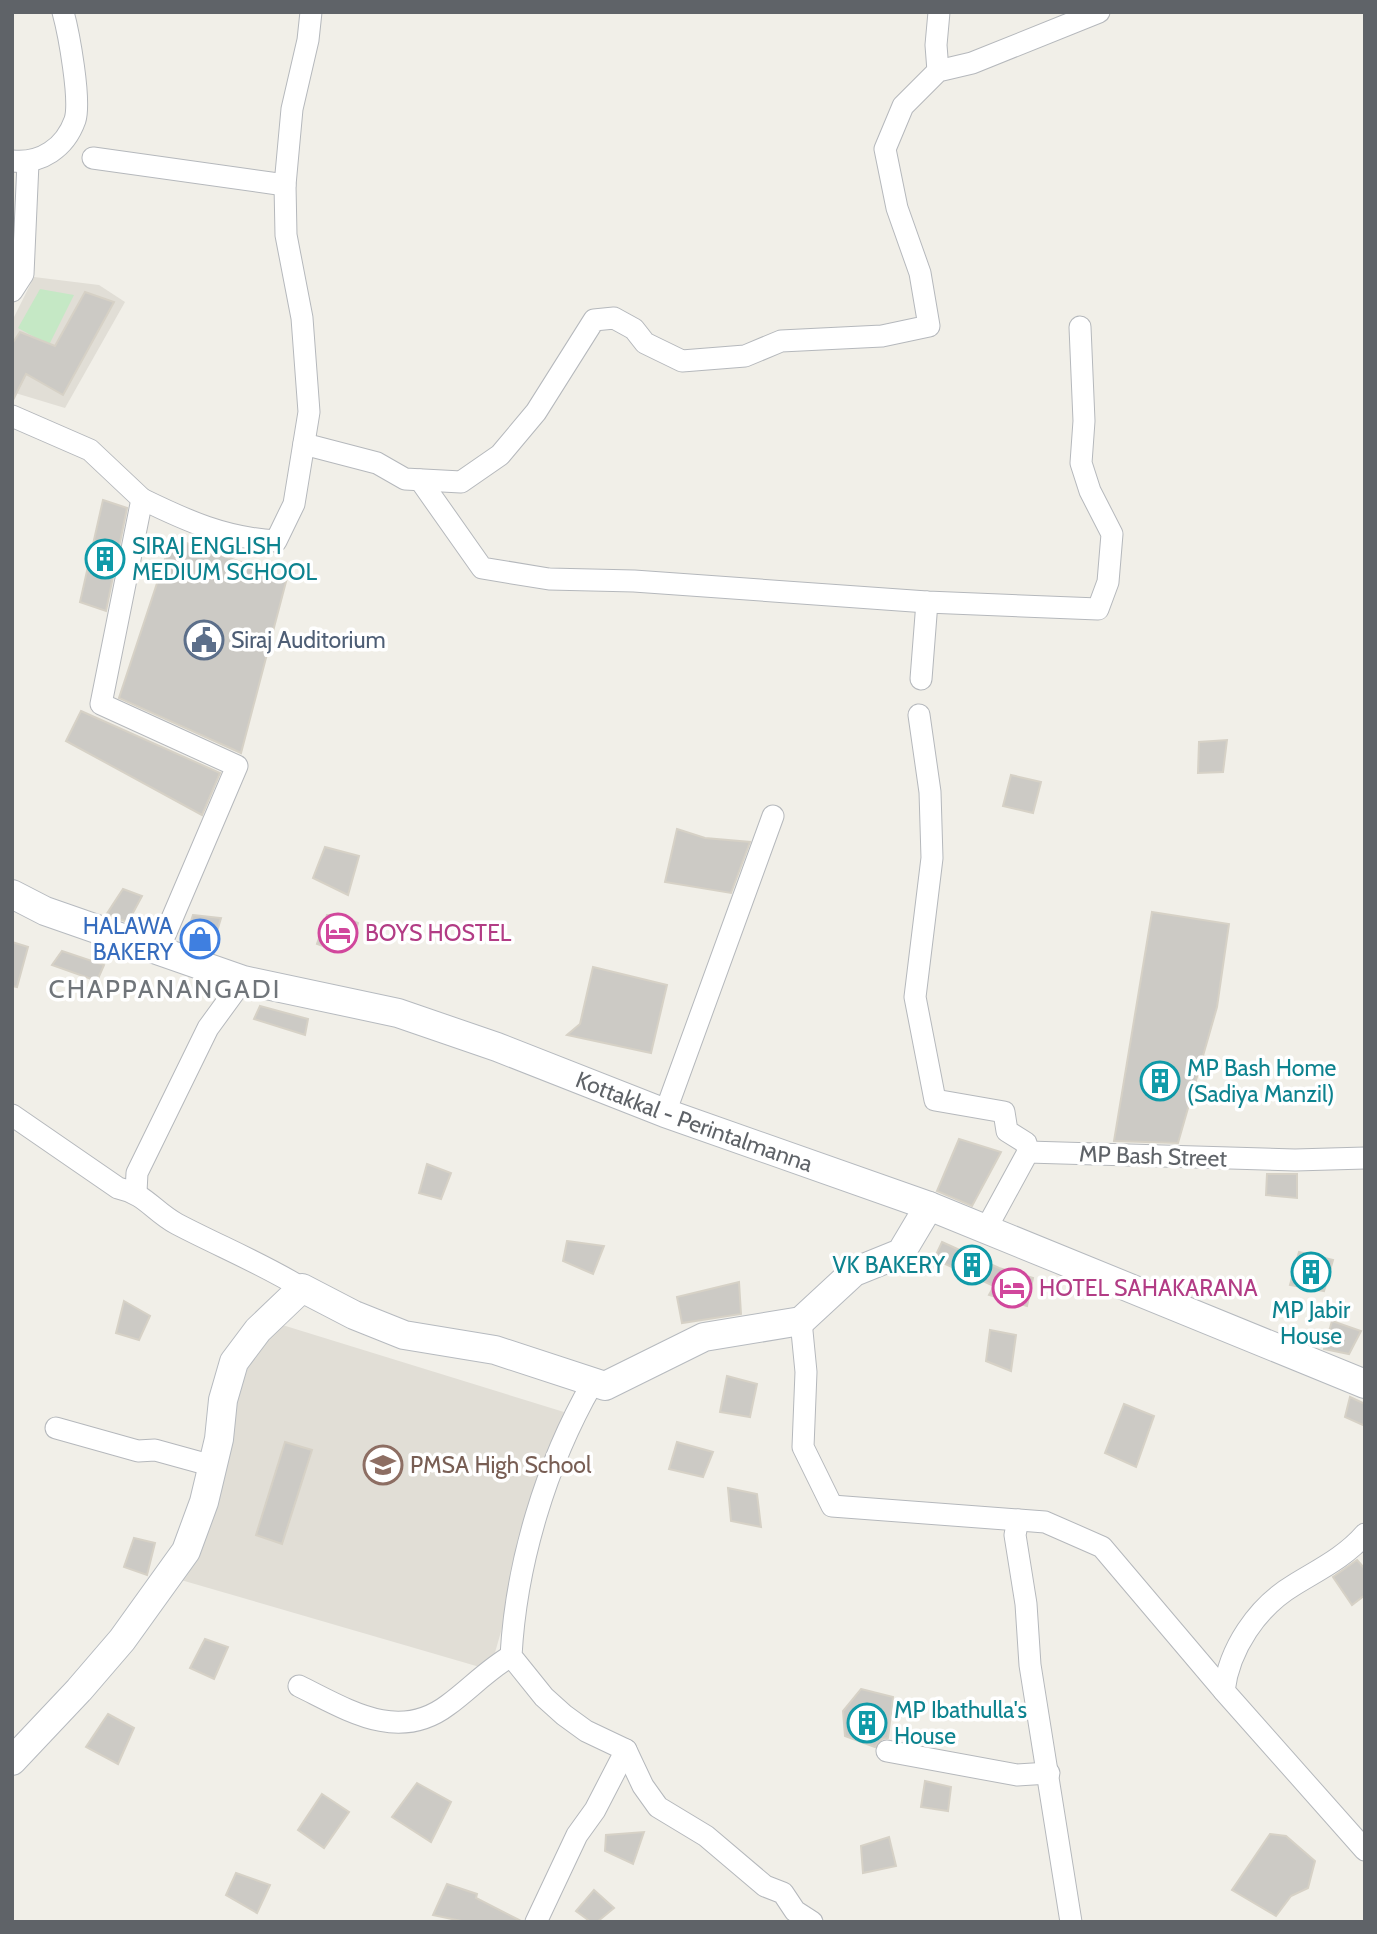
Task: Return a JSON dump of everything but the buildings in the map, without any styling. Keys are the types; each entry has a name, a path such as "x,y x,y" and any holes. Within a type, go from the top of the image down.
{"main road":[{"name":"Kottakkal - Perintalmanna","path":"12,894 45,911 243,980 398,1013 498,1047 665,1112 929,1206 1365,1384"},
{"path":"12,1761 88,1680 149,1605 179,1562 204,1502 213,1466 223,1400 234,1362 258,1330 302,1288 354,1315 404,1335 495,1350 606,1387 704,1338 801,1321 854,1272 901,1253 929,1206"}],"street":[{"path":"12,291 23,274 20,162 55,151 75,120 75,81 63,12"},
{"path":"12,416 90,450 142,499 184,520 240,539 276,541 294,504 309,412 302,318 286,235 285,185 292,109 308,40 310,12"},
{"path":"938,71 936,45 939,12"},
{"path":"304,444 377,463 405,479 461,482 500,455 549,394 594,320 614,318 634,329 645,343 682,361 745,356 781,341 882,336 929,326 920,273 897,208 885,149 903,106 938,71 972,63 1099,12"},
{"path":"93,158 285,185"},
{"path":"420,480 482,568 549,579 634,580 927,602 1098,609 1108,582 1112,534 1090,491 1081,463 1084,421 1080,327"},
{"path":"142,499 101,704 237,766 159,950"},
{"path":"921,679 927,602"},
{"path":"919,715 930,792 932,858 915,997 935,1100 1004,1112 1007,1131 1026,1143 1028,1152 986,1229"},
{"path":"665,1112 773,816"},
{"path":"136,1192 137,1173 208,1028 243,980"},
{"path":"12,1115 118,1188 136,1192 174,1222 252,1258 302,1288"},
{"name":"MP Bash Street","path":"1028,1152 1295,1160 1365,1158"},
{"path":"801,1321 806,1372 803,1447 832,1506 1045,1522 1102,1547 1224,1691 1365,1850"},
{"path":"592,1384 575,1413 534,1520 514,1607 511,1656 544,1697 564,1715 586,1731 626,1750 643,1786 658,1807 706,1836 765,1886 783,1893 795,1910 813,1922"},
{"path":"56,1427 138,1451 155,1450 213,1466"},
{"path":"1018,1520 1015,1535 1026,1604 1030,1665 1071,1922"},
{"path":"1224,1691 1227,1667 1253,1623 1272,1600 1339,1559 1365,1534"},
{"path":"299,1686 362,1717 406,1724 426,1720 439,1712 492,1666 511,1656"},
{"path":"536,1922 577,1835 595,1810 626,1750"},
{"path":"887,1751 989,1771 1049,1773"}],"shaded area":[{"path":"34,277 99,285 125,302 65,408 12,392 12,321"},
{"name":"PMSA High School","path":"263,1319 564,1412 490,1670 181,1580"}],"green space":[{"path":"40,289 74,295 49,345 18,328"}],"place":[{"name":"SIRAJ ENGLISH MEDIUM SCHOOL","path":"105,559"},
{"name":"Siraj Auditorium","path":"204,640"},
{"name":"BOYS HOSTEL","path":"338,933"},
{"name":"HALAWA BAKERY","path":"200,939"},
{"name":"MP Bash Home (Sadiya Manzil)","path":"1160,1081"},
{"name":"VK BAKERY","path":"972,1265"},
{"name":"MP Jabir House","path":"1311,1272"},
{"name":"HOTEL SAHAKARANA","path":"1012,1288"},
{"name":"PMSA High School","path":"383,1465"},
{"name":"MP Ibathulla's House","path":"867,1723"}],"district":[{"name":"CHAPPANANGADI","path":"165,989"}]}
